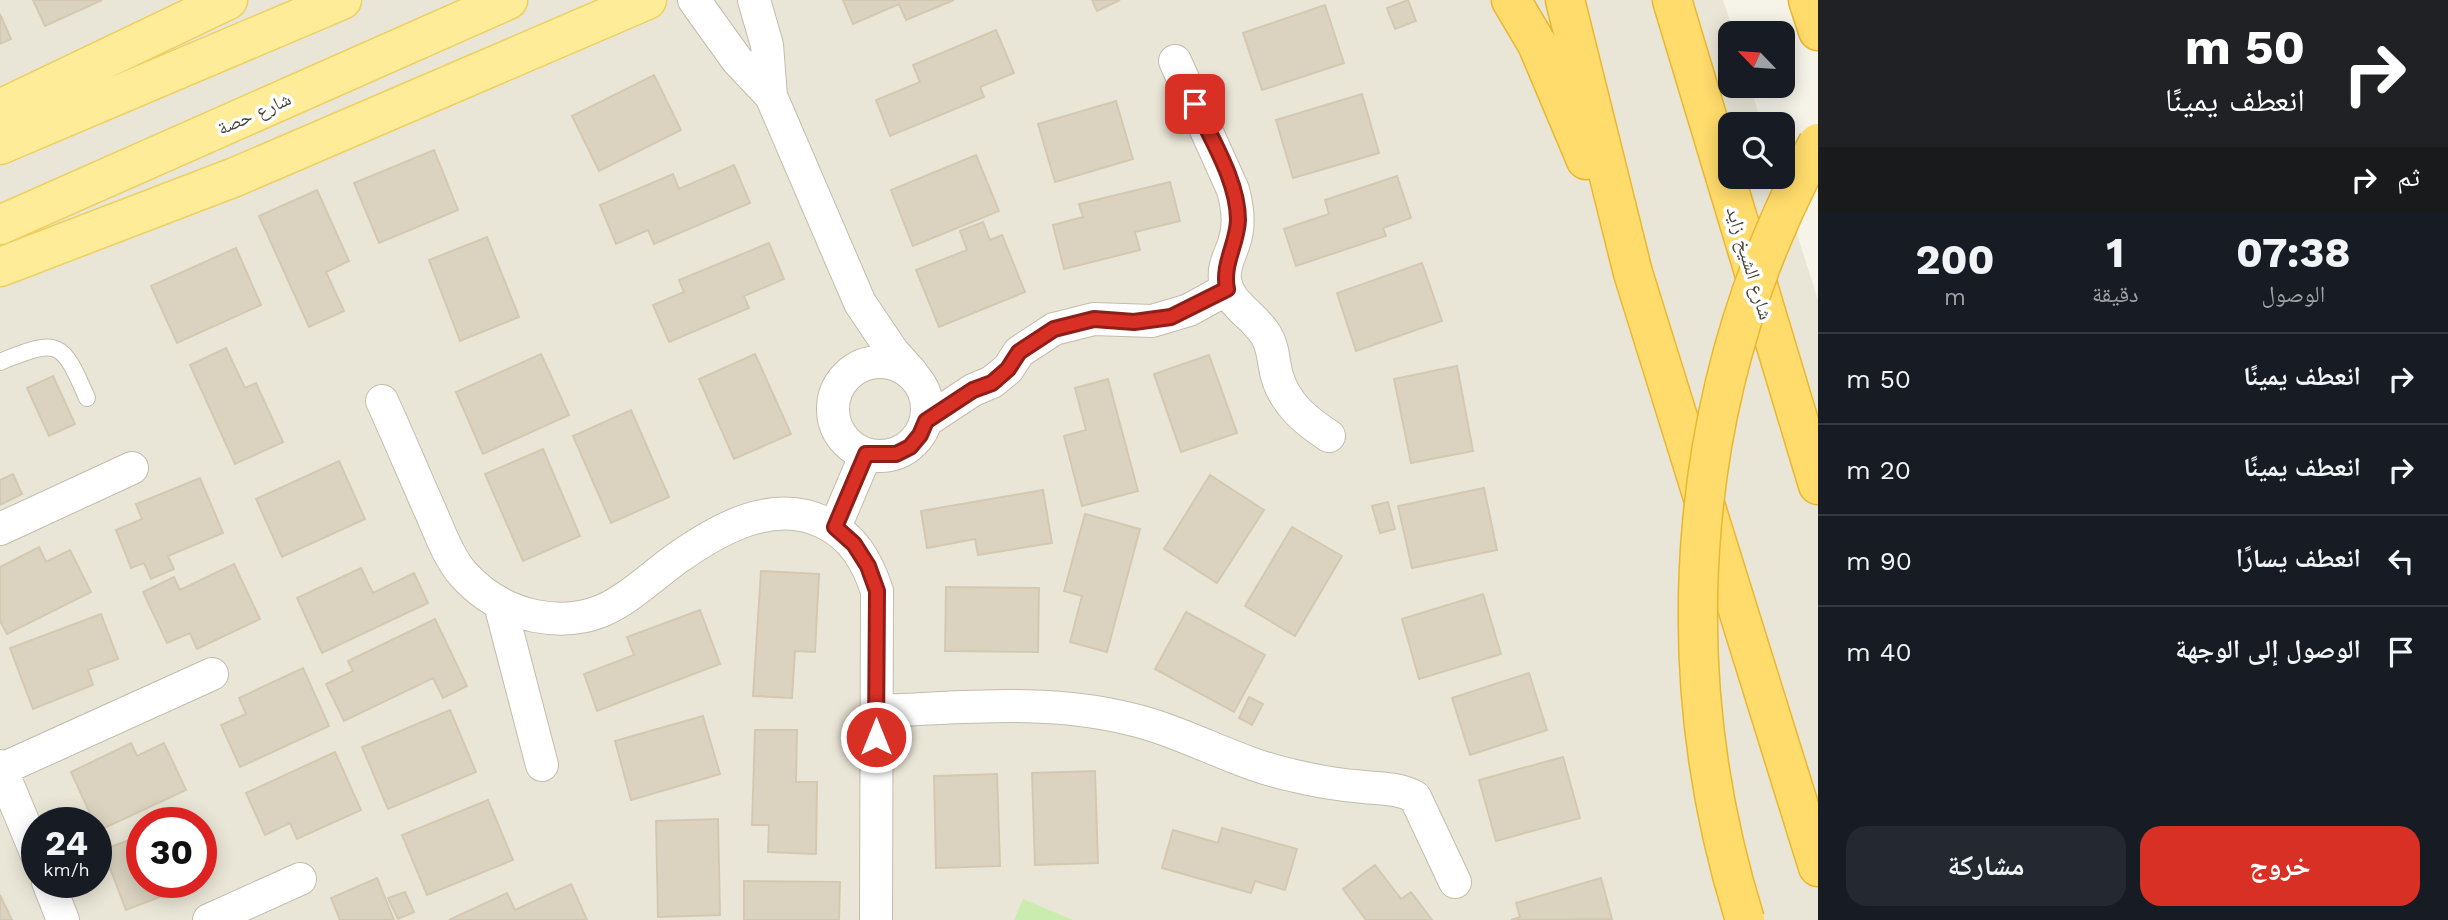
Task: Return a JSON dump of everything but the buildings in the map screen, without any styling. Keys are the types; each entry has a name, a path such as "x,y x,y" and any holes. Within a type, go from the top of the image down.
{"highway":[{"path":"1511,0 1537,44 1633,272"},
{"path":"1565,0 1633,272 1818,867"},
{"name":"شارع الشيخ زايد","path":"1672,0 1818,485"},
{"path":"1808,0 1818,31"},
{"path":"1745,920 1726,853 1704,730 1696,605 1699,543 1715,418 1730,357 1771,239 1818,143"}],"main road":[{"path":"0,109 228,0"},
{"path":"0,145 342,0"},
{"name":"شارع حصة","path":"0,225 509,0"},
{"path":"0,267 235,177 647,0"}],"street":[{"path":"694,0 737,60 771,96"},
{"path":"754,0 767,45 771,96 860,303 892,352 916,378 928,406 920,435 910,447 896,454 866,454 844,439 833,414 838,387 846,376 860,328 860,303"},
{"path":"1175,61 1233,190 1237,207 1235,242 1225,268 1231,299 1259,324 1268,338 1277,377 1289,401 1307,422 1329,436"},
{"path":"926,421 973,390 992,383 1008,369 1019,352 1054,329 1094,319 1134,322 1171,317 1227,289"},
{"path":"846,376 867,364 891,362 916,378 973,390"},
{"path":"382,401 448,553 462,573 500,604 547,618 572,618 597,613 640,590 676,559 716,534 760,515 786,512 811,516 835,527 854,544 868,566 877,591 876,920"},
{"path":"835,527 866,454"},
{"path":"0,529 132,468"},
{"path":"500,604 542,765"},
{"path":"21,818 0,769 212,674"},
{"path":"876,711 1031,705 1100,712 1157,726 1215,751 1288,775 1403,790 1415,797 1455,882"},
{"path":"209,920 268,908 300,879"},
{"path":"55,898 64,920"}],"lane":[{"path":"0,362 34,348 48,346 62,351 71,361 87,398"}],"shaded area":[{"path":"0,0 1723,0 1730,21 1718,21 1718,98 1754,98 1758,112 1718,112 1718,189 1783,189 1818,300 1818,920 0,920"}],"green space":[{"path":"1023,899 1073,920 1014,920"}],"route":[{"path":"876,737 877,591 868,566 854,544 835,527 866,454 896,454 910,447 920,435 926,421 973,390 992,383 1008,369 1019,352 1054,329 1073,322 1094,319 1134,322 1171,317 1227,289 1225,268 1235,242 1237,207 1233,190 1195,104"}]}
